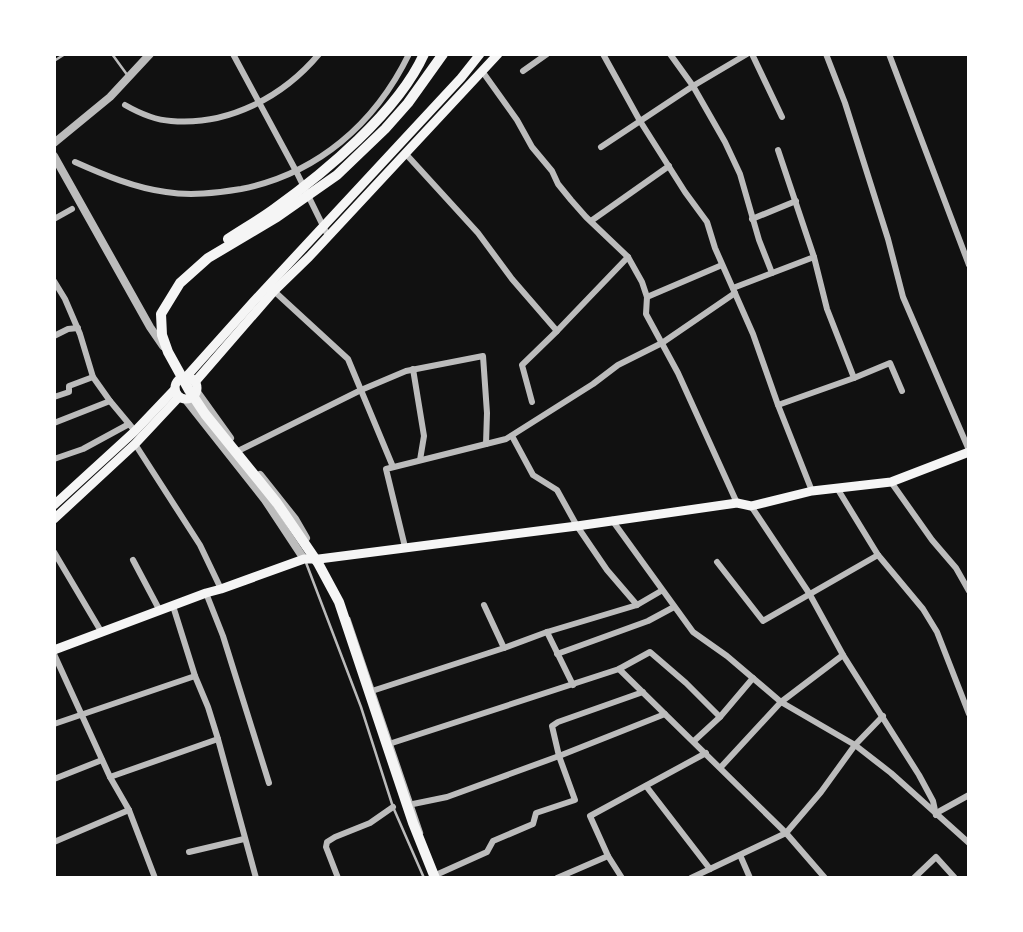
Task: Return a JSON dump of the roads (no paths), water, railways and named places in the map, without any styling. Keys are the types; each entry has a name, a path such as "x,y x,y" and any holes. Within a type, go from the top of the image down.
{"main road":[{"path":"424,54 418,68 377,120 330,164 272,211 205,253 183,273 170,289 159,312 157,328 164,349 187,393 274,506 331,601 354,656 433,877"},
{"path":"354,656 339,602 318,563 277,503 205,414 189,390 168,352 162,335 161,314 180,283 208,258 277,217 337,175 408,103 443,54"},
{"path":"180,395 177,382 191,382 274,291 309,257 326,232 480,54"},
{"path":"54,505 132,427 180,395 193,397 191,382 203,356 405,153 498,54"},
{"path":"54,519 135,444 180,395"},
{"path":"54,652 206,593 304,559 577,526 737,503 751,506 812,491 891,482 969,451"}],"street":[{"path":"54,143 110,97 150,54"},
{"path":"233,54 326,232"},
{"path":"125,105 146,116 169,121 216,118 245,109 276,94 319,54"},
{"path":"75,162 114,179 166,192 213,194 263,184 296,172 327,153 362,124 394,82 409,54"},
{"path":"523,71 547,54"},
{"path":"603,54 640,121 707,222 722,265 753,334 812,491"},
{"path":"670,54 725,142 740,174 752,219 772,273"},
{"path":"601,147 692,86 750,54 782,117"},
{"path":"826,54 873,190 903,297 969,451"},
{"path":"889,54 969,265"},
{"path":"482,71 552,171 558,184 586,217 628,257 647,297 646,314 678,373 737,503"},
{"path":"778,150 814,257 827,309 854,378"},
{"path":"405,153 478,233 512,279 557,331"},
{"path":"54,156 150,327 240,450 295,519 319,559"},
{"path":"591,221 669,166"},
{"path":"752,219 796,201"},
{"path":"54,219 72,209"},
{"path":"532,402 522,365 628,257"},
{"path":"405,547 386,469 506,439 618,365 662,343 734,291 814,257"},
{"path":"647,297 722,265"},
{"path":"54,281 78,328 93,377 132,427 54,459"},
{"path":"274,291 348,359 393,467"},
{"path":"54,336 68,329 78,328"},
{"path":"240,450 361,390 413,369 483,356 486,444"},
{"path":"778,405 890,363 902,391"},
{"path":"413,369 425,436 420,460"},
{"path":"54,397 69,392 69,386 93,377"},
{"path":"180,395 265,500 304,559"},
{"path":"54,423 110,401"},
{"path":"512,436 533,475 557,491 607,570 637,605"},
{"path":"135,444 200,545 221,589"},
{"path":"891,482 932,540 956,568 969,590"},
{"path":"837,488 878,555 923,609 937,632 969,714"},
{"path":"751,506 809,593 844,655 929,791 936,815"},
{"path":"612,520 693,632 781,702 855,745 891,773 969,843"},
{"path":"54,552 102,633"},
{"path":"717,562 763,621 878,555"},
{"path":"132,560 160,611"},
{"path":"375,690 637,605 661,590"},
{"path":"206,593 223,636 269,783"},
{"path":"484,605 505,648"},
{"path":"173,606 218,739 256,878"},
{"path":"557,654 648,621 674,607"},
{"path":"547,632 573,685"},
{"path":"54,652 80,714 129,810 155,878"},
{"path":"392,743 619,669 650,652 720,717"},
{"path":"721,768 781,702 844,655"},
{"path":"619,669 786,833 825,878"},
{"path":"54,724 195,676"},
{"path":"694,741 720,717 753,678"},
{"path":"433,877 487,852 493,841 533,824 536,813 575,800 559,756 552,726 643,692"},
{"path":"413,804 447,797 666,713"},
{"path":"691,878 786,833 821,792 855,745 883,716"},
{"path":"110,777 218,739"},
{"path":"620,877 590,816 706,753"},
{"path":"54,779 102,760"},
{"path":"646,786 710,869"},
{"path":"936,815 969,795"},
{"path":"338,878 326,846 327,842 370,823 393,807"},
{"path":"54,842 129,810"},
{"path":"189,852 244,839"},
{"path":"740,855 750,878"},
{"path":"557,878 608,856"},
{"path":"914,878 936,857 955,878"}],"lane":[{"path":"54,61 65,54"},
{"path":"112,54 128,76"},
{"path":"304,559 361,707 393,807 433,877"},
{"path":"319,559 344,604 375,690 428,850 433,877"}]}
